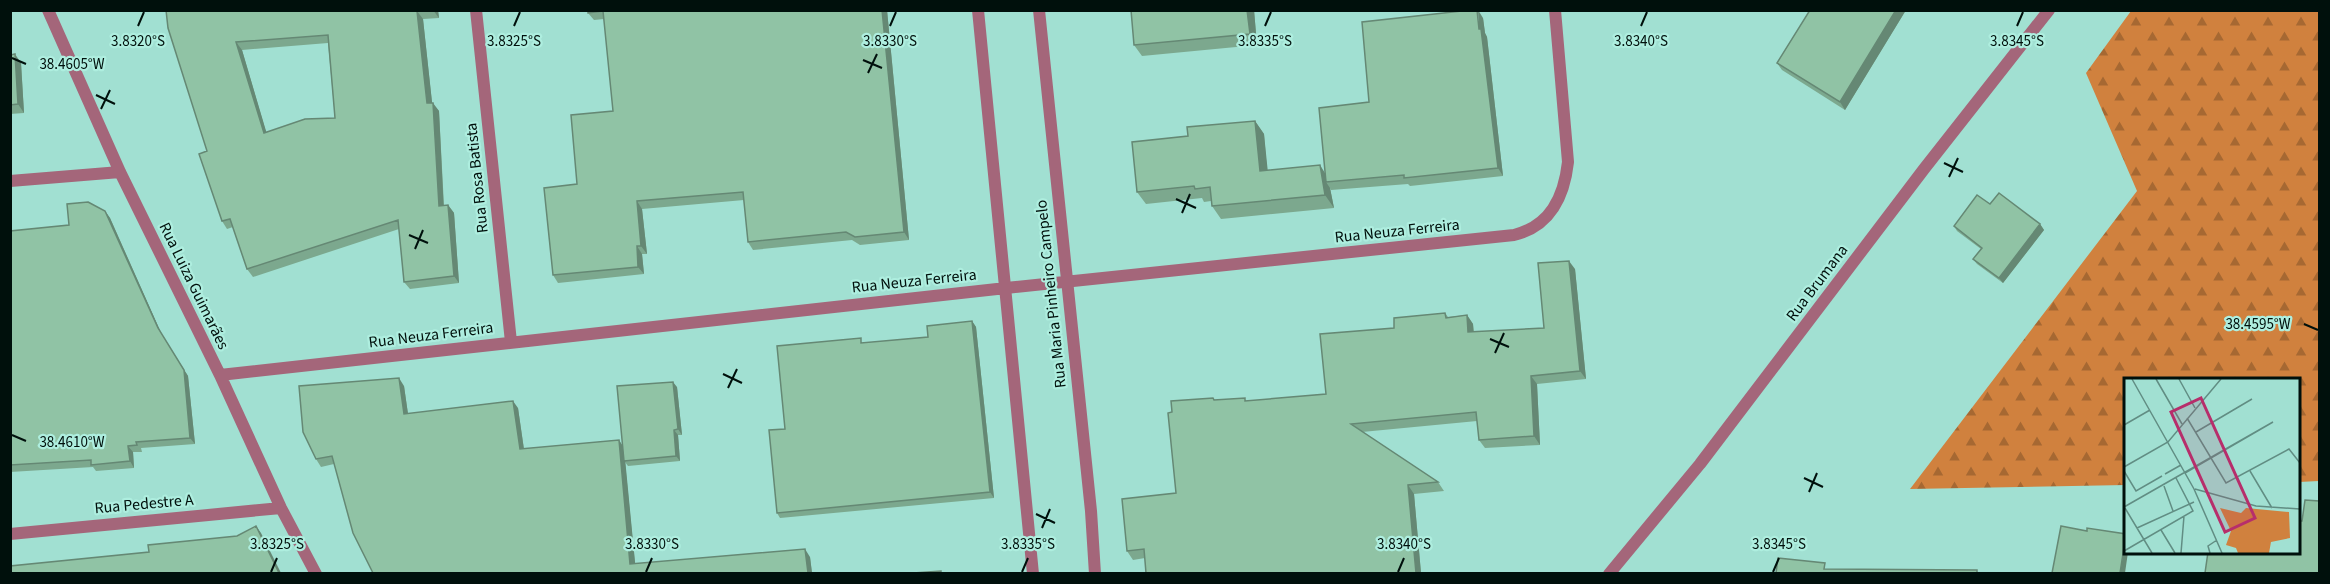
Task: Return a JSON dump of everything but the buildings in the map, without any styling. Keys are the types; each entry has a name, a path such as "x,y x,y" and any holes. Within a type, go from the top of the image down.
{"street":[{"name":"Rua Luiza Guimarães","path":"48,10 120,172 220,375 281,508 316,573"},
{"name":"Rua Rosa Batista","path":"476,10 511,342"},
{"path":"978,10 1033,573"},
{"name":"Rua Maria Pinheiro Campelo","path":"1039,10 1091,511 1095,573"},
{"name":"Rua Neuza Ferreira","path":"220,375 1066,281 1514,235 1531,231 1546,217 1557,202 1566,183 1568,162 1555,10"},
{"name":"Rua Brumana","path":"1609,573 1700,464 1924,169 2049,10"},
{"path":"10,182 120,172"},
{"name":"Rua Pedestre A","path":"10,534 281,508"}],"green space":[{"path":"2131,11 2319,11 2319,481 2300,482 2300,378 2124,378 2124,485 1910,489 2137,191 2086,73"}]}
